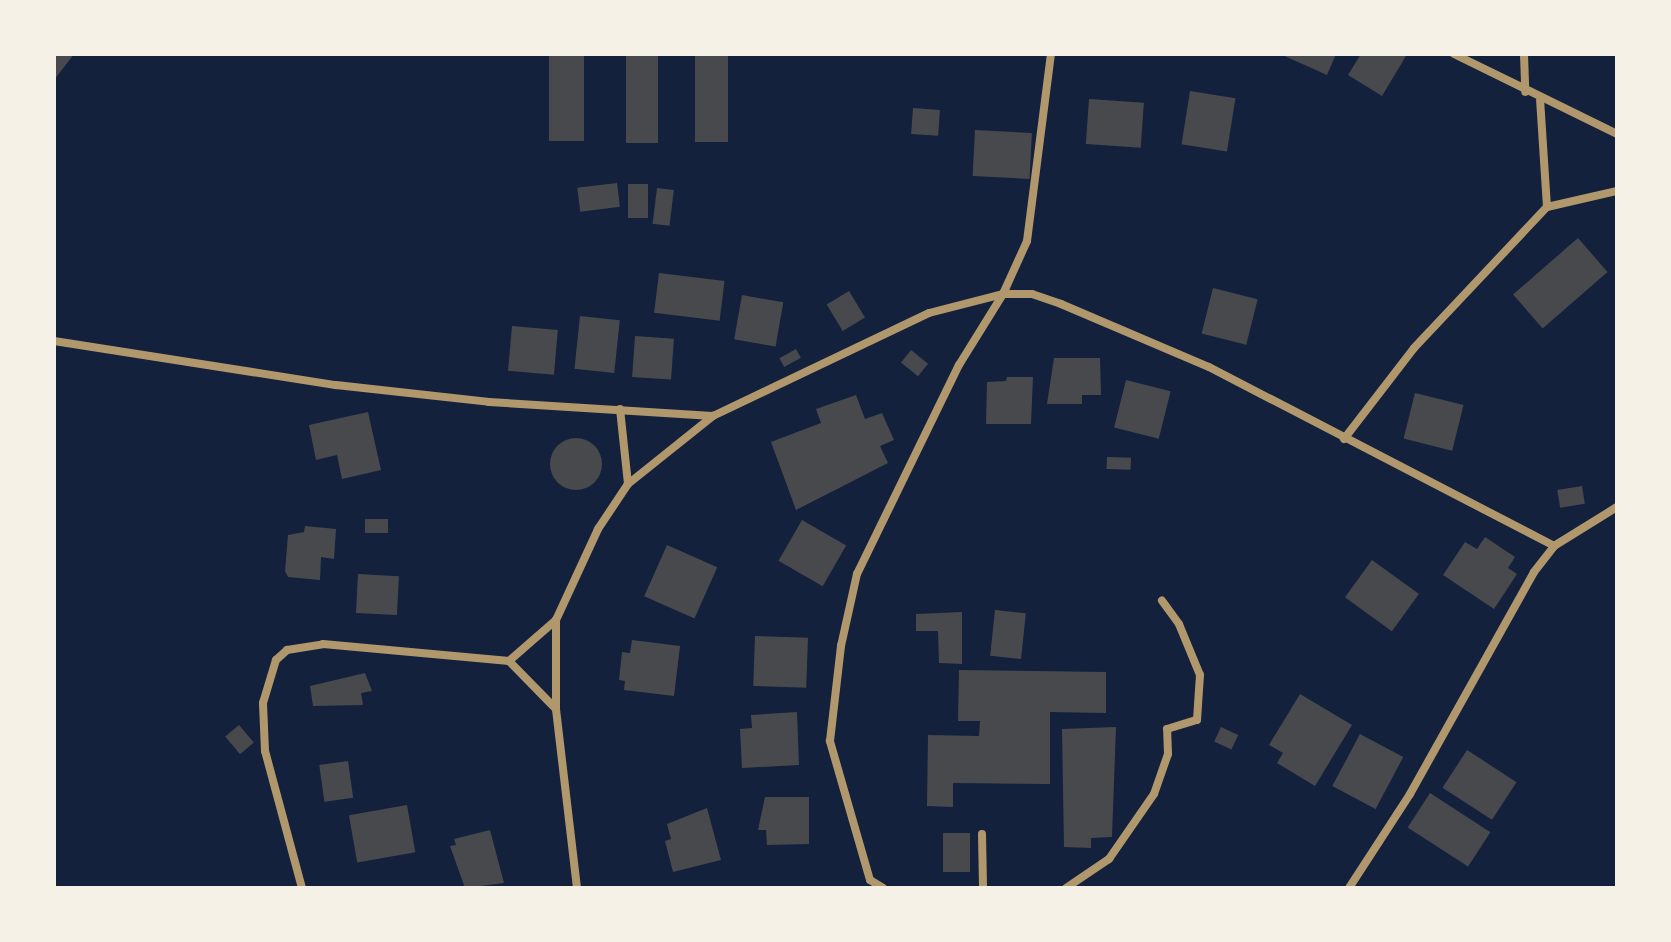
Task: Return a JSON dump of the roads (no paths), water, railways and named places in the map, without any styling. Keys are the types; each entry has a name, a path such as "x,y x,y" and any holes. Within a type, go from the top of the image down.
{"street":[{"path":"883,888 870,880 830,741 841,646 857,574 959,365 1003,294 1032,217 1051,54"},
{"path":"1454,54 1540,100 1617,134"},
{"path":"1524,54 1525,92"},
{"path":"1540,100 1547,207"},
{"path":"1344,439 1414,348 1547,207 1617,191"},
{"path":"509,661 556,620 598,529 628,484 713,416 887,330 1003,294 1032,294 1157,342 1554,546"},
{"path":"54,341 336,385 713,416"},
{"path":"620,409 628,484"},
{"path":"1349,888 1410,794 1534,572 1554,546 1617,507"},
{"path":"1066,888 1109,859 1154,794 1168,754 1167,729 1197,720 1200,675 1179,624 1162,601"},
{"path":"556,620 556,709 577,888"},
{"path":"302,888 265,751 263,703 276,660 287,650 323,644 509,661 556,709"},
{"path":"982,834 983,888"}]}
